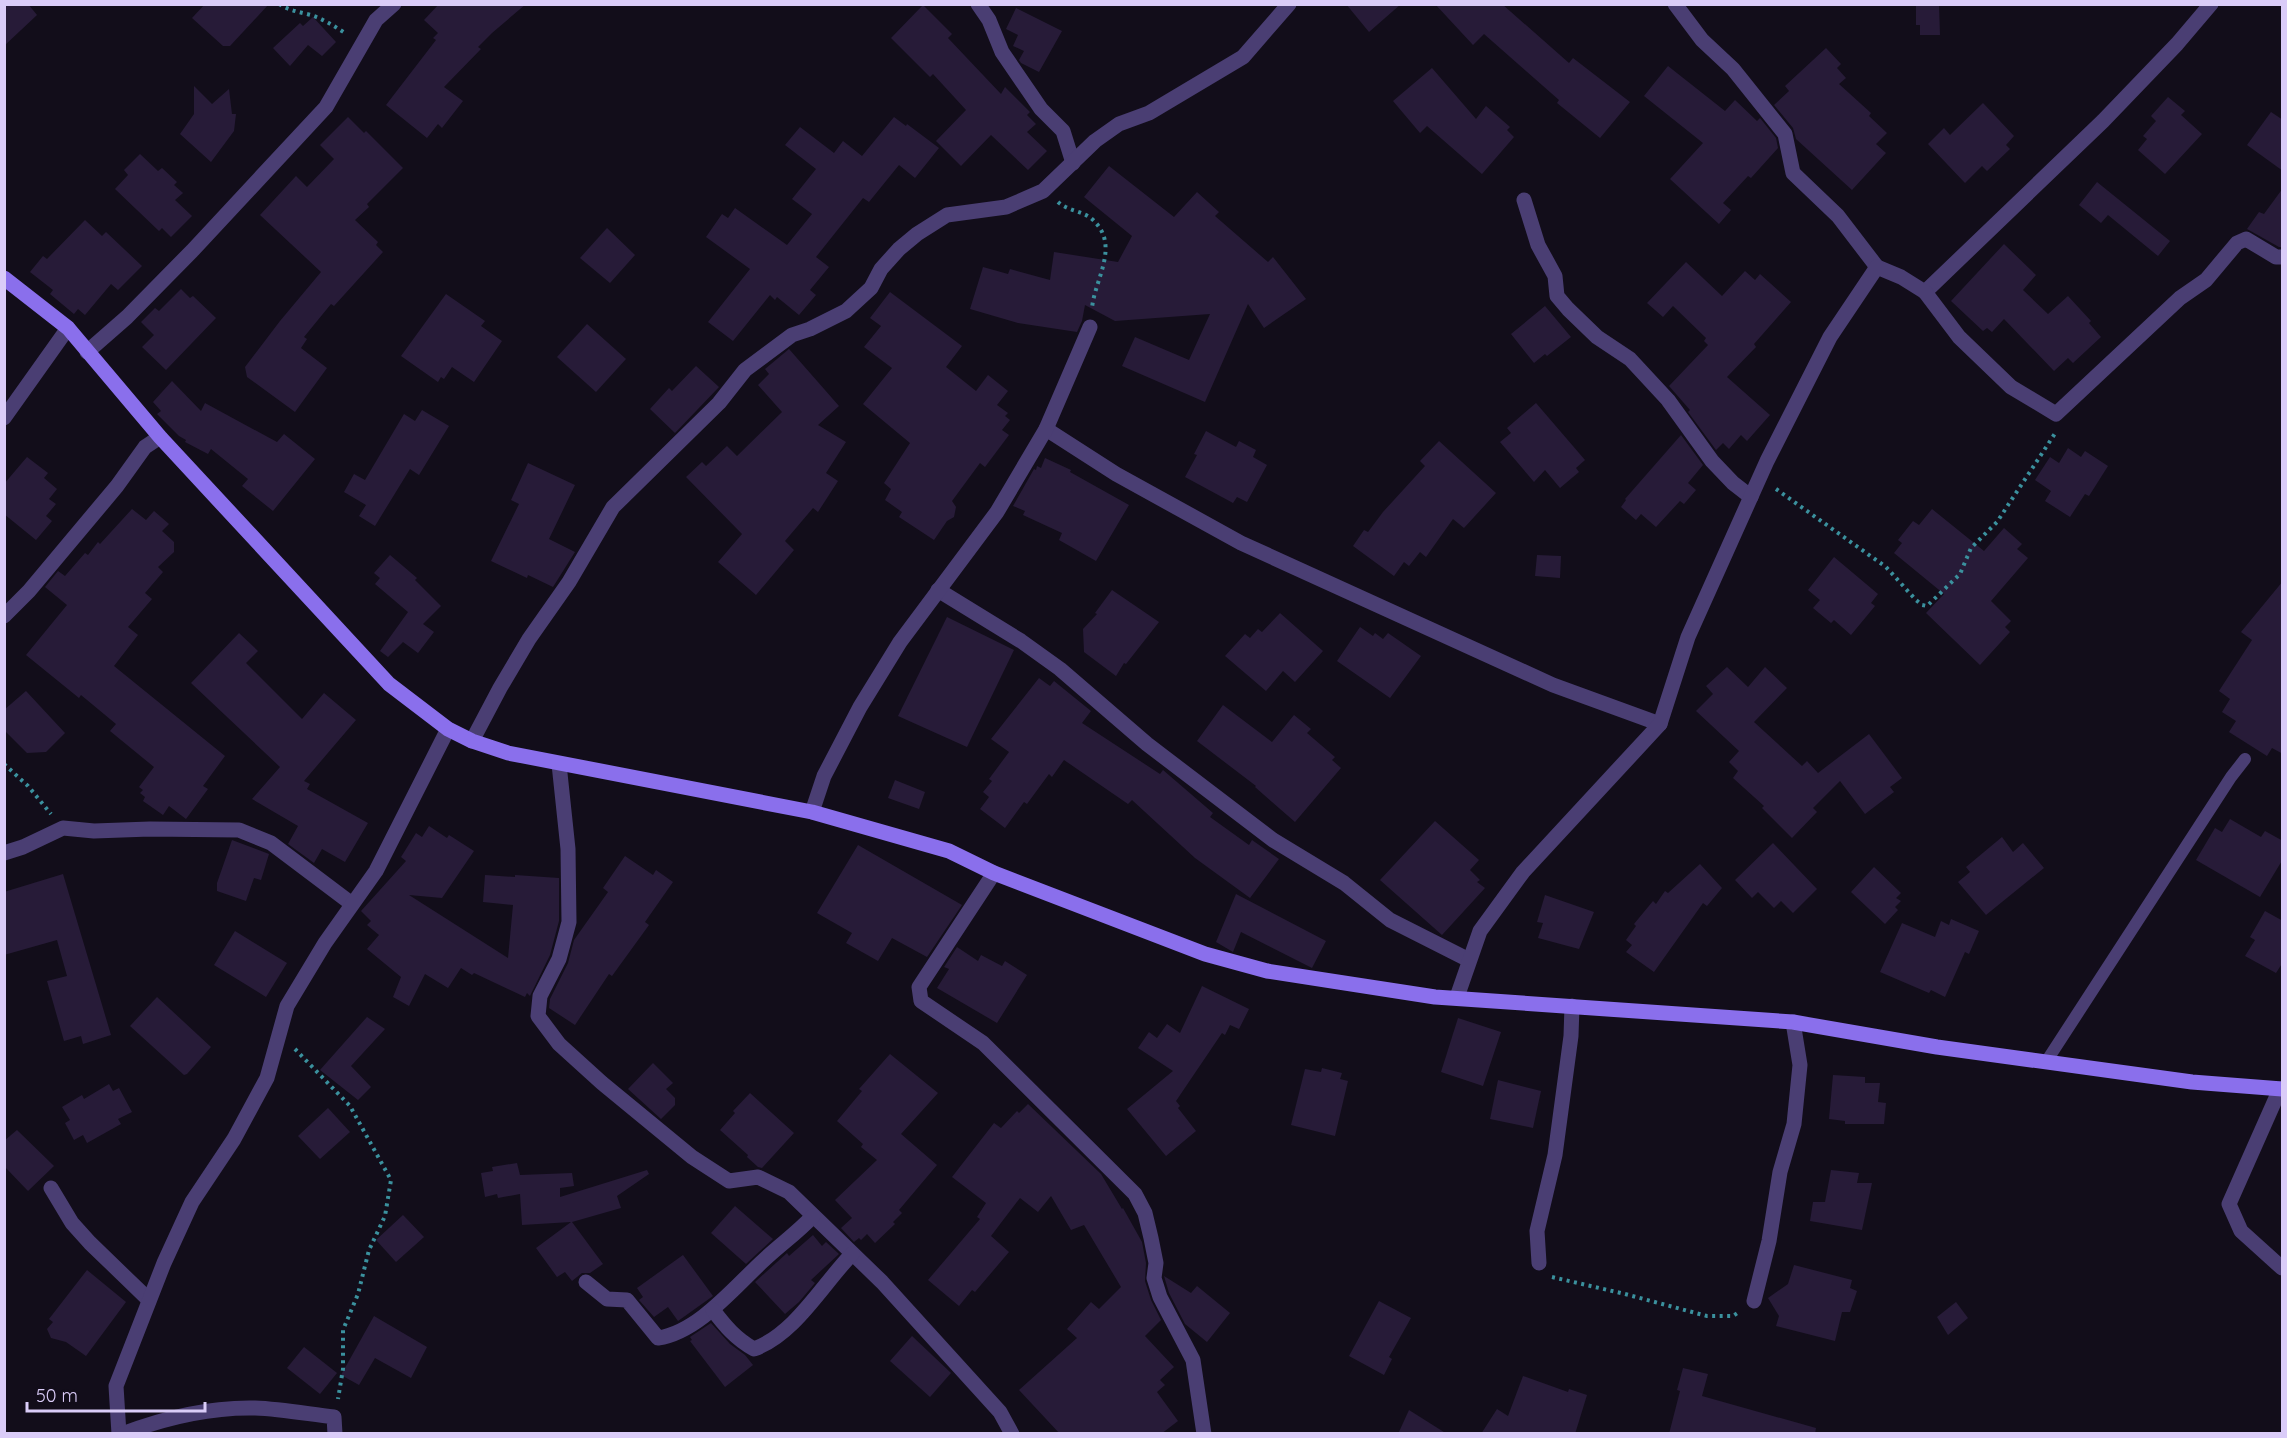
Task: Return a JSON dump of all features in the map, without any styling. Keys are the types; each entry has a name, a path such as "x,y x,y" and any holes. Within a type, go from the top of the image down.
{"street":[{"path":"87,352 127,317 184,259 326,107 376,20 394,4"},
{"path":"978,4 989,20 1002,51 1041,109 1062,131 1073,163"},
{"path":"472,741 529,639 569,582 614,507 719,403 745,370 792,335 810,329 846,311 871,288 881,269 899,249 917,234 947,215 1006,207 1043,191 1095,141 1119,124 1149,113 1243,57 1289,4"},
{"path":"1675,4 1701,40 1733,69 1785,134 1793,173 1838,216 1877,267 1901,277 1925,292 1959,337 2011,387 2056,414 2173,304 2206,280 2237,243 2246,239 2276,257 2283,257"},
{"path":"1925,292 2103,121 2177,44 2211,4"},
{"path":"1524,200 1538,245 1555,276 1557,296 1597,337 1638,368 1668,400 1712,461 1733,483 1751,497"},
{"path":"1457,997 1480,931 1523,872 1660,724 1688,637 1759,480 1830,337 1877,267"},
{"path":"4,278 68,328 160,437 389,684 448,729 472,741 508,753 559,764 812,812 949,851 994,873 1204,954 1267,971 1413,993 1793,1022 1937,1047 2046,1062 2192,1082 2281,1089 2229,1204 2241,1231 2283,1268"},
{"path":"812,812 824,776 860,708 900,642 996,512 1046,429 1090,327"},
{"path":"4,418 68,328"},
{"path":"1046,429 1116,474 1241,543 1553,684 1660,724"},
{"path":"4,616 29,591 117,486 145,447 160,437"},
{"path":"938,590 1021,641 1060,669 1148,744 1273,840 1344,882 1390,920 1469,960"},
{"path":"335,1434 334,1417 254,1408 214,1410 150,1423 121,1434 116,1386 149,1300 192,1202 234,1139 267,1077 287,1006 325,943 376,871 448,729"},
{"path":"559,764 568,849 569,922 559,959 540,996 538,1016 558,1044 692,1157 729,1181 758,1177 789,1192 882,1282 1000,1412 1012,1434"},
{"path":"4,853 23,847 63,828 94,831 239,830 271,843 352,904"},
{"path":"994,873 919,987 921,1001 983,1044 1135,1194 1144,1213 1151,1238 1156,1263 1154,1278 1160,1296 1193,1360 1204,1434"},
{"path":"1539,1263 1537,1231 1555,1155 1571,1036 1572,1006"},
{"path":"1754,1301 1768,1241 1780,1172 1794,1124 1800,1065 1793,1022"},
{"path":"51,1188 72,1223 149,1300"},
{"path":"586,1282 607,1299 627,1300 658,1338 669,1336 712,1310 775,1250 795,1236 813,1216"},
{"path":"712,1310 742,1342 754,1349 767,1344 778,1337 817,1296 852,1254"}],"lane":[{"path":"2046,1062 2231,777 2245,759"}],"path":[{"path":"279,4 334,26 345,33 342,43"},
{"path":"1043,191 1067,209 1090,218 1101,230 1107,254 1093,302 1090,327"},
{"path":"1759,480 1783,493 1886,567 1916,600 1927,606 1960,574 1971,548 1997,522 2058,428 2056,414"},
{"path":"4,764 28,786 63,828"},
{"path":"279,1034 350,1106 391,1180 385,1216 369,1250 358,1294 342,1330 343,1369 334,1417"},
{"path":"1539,1263 1540,1275 1625,1294 1707,1316 1733,1316 1754,1301"}],"building":[{"path":"4,4 28,4 37,15 4,46"},
{"path":"205,4 269,4 230,46 223,46 192,18"},
{"path":"439,4 526,4 478,47 481,49 444,87 463,101 442,128 438,124 427,138 386,105 436,40 433,38 438,33 424,20"},
{"path":"1346,4 1401,4 1369,32"},
{"path":"1435,4 1502,4 1569,63 1573,58 1630,102 1600,138 1557,103 1559,100 1484,34 1473,45"},
{"path":"1916,4 1939,4 1940,35 1920,35 1920,25 1916,25"},
{"path":"923,5 952,34 948,38 1001,94 1005,87 1030,112 1027,115 1036,124 1027,132 1047,151 1028,170 991,135 961,166 936,141 966,110 933,74 930,77 891,38"},
{"path":"1016,8 1062,31 1039,72 1021,63 1019,60 1024,51 1013,46 1018,35 1006,29"},
{"path":"313,17 336,42 322,56 308,45 290,66 273,48 300,23 303,26"},
{"path":"1826,48 1841,64 1837,68 1846,78 1839,84 1871,113 1869,116 1887,133 1876,144 1886,153 1852,190 1796,139 1793,128 1774,105 1789,91 1785,86"},
{"path":"1668,66 1725,111 1735,100 1757,121 1760,118 1776,138 1778,148 1751,178 1748,176 1723,203 1731,210 1719,224 1670,179 1703,143 1644,96"},
{"path":"1432,68 1476,119 1486,106 1510,127 1507,130 1514,137 1482,174 1427,126 1420,133 1393,101"},
{"path":"194,86 212,104 229,89 232,114 236,114 234,131 211,162 180,134 194,114"},
{"path":"2168,97 2185,111 2181,115 2202,134 2165,174 2138,150 2147,139 2143,136 2156,121 2151,116"},
{"path":"1983,103 2014,136 2006,145 2010,149 1987,171 1982,166 1965,183 1928,144 1944,128 1950,135"},
{"path":"2271,112 2283,120 2283,171 2247,145"},
{"path":"348,117 364,133 366,131 403,168 367,204 369,207 355,220 378,242 376,245 383,252 334,306 331,304 304,337 307,339 301,348 327,368 295,412 247,377 245,367 321,272 260,215 296,176 307,187 334,159 320,145"},
{"path":"894,117 939,148 915,178 899,165 869,202 863,198 816,257 829,267 810,290 816,295 799,315 777,297 775,300 770,295 733,341 708,322 750,269 706,237 722,214 728,218 735,208 787,245 812,214 792,199 816,169 785,145 800,127 834,153 843,141 862,156"},
{"path":"140,154 158,171 162,168 177,182 174,185 183,193 175,200 192,216 171,237 162,228 159,231 115,189 128,175 124,170"},
{"path":"1109,166 1174,217 1197,192 1219,212 1215,216 1268,262 1273,257 1306,299 1264,328 1248,304 1205,402 1122,366 1135,337 1189,360 1210,314 1115,321 1085,305 1077,332 1018,323 970,309 983,267 1008,274 1010,269 1050,280 1054,252 1118,262 1132,236 1084,197"},
{"path":"2097,182 2170,241 2158,256 2108,215 2101,223 2079,205"},
{"path":"2283,188 2283,247 2279,247 2247,229 2259,212 2264,214"},
{"path":"85,220 102,236 106,232 142,266 118,290 111,284 85,315 78,309 74,314 50,294 53,290 30,272 43,256 47,259"},
{"path":"607,228 635,255 610,283 580,258"},
{"path":"2004,244 2036,275 2023,290 2048,314 2068,296 2091,321 2089,323 2101,337 2073,363 2068,358 2054,371 2004,319 1992,332 1987,328 1983,331 1951,301"},
{"path":"1686,262 1722,296 1745,271 1755,280 1760,274 1791,302 1754,344 1756,347 1727,377 1770,415 1747,441 1741,435 1729,449 1723,443 1716,450 1688,412 1690,410 1669,386 1708,345 1704,341 1706,338 1673,306 1663,317 1647,303"},
{"path":"181,289 190,298 193,296 216,318 166,370 142,347 154,335 141,322 155,308 159,311"},
{"path":"890,292 962,346 946,367 976,391 988,375 1008,391 997,405 1008,413 1005,416 1010,420 1002,430 1009,435 985,467 980,463 952,501 956,507 954,517 947,521 934,540 899,517 902,512 885,500 891,489 884,483 910,443 863,404 892,368 864,347 881,326 870,318"},
{"path":"446,294 485,321 481,326 502,341 474,382 452,367 444,379 441,377 438,382 401,356"},
{"path":"1545,306 1571,337 1534,363 1511,334"},
{"path":"587,324 626,359 596,392 557,357"},
{"path":"789,349 839,406 818,425 846,442 826,473 838,481 818,512 813,508 785,541 794,550 756,595 718,562 742,534 686,477 702,462 706,466 727,446 737,456 782,412 758,385 769,374 765,369"},
{"path":"696,366 719,387 675,433 650,409 669,388 672,391"},
{"path":"172,381 201,411 205,403 277,442 284,434 315,459 273,511 242,486 248,479 211,449 208,454 185,442 186,440 157,414 161,411 153,402"},
{"path":"1536,403 1585,460 1576,468 1579,472 1560,488 1545,470 1534,482 1500,442 1511,433 1507,428"},
{"path":"422,410 449,426 419,475 410,469 375,526 359,516 366,505 344,492 354,474 365,480 404,414 415,421"},
{"path":"1206,431 1236,447 1239,441 1256,450 1253,457 1267,465 1247,502 1237,497 1233,503 1185,477"},
{"path":"1681,435 1703,465 1688,483 1696,490 1684,504 1680,501 1656,527 1641,514 1636,520 1621,507 1625,499"},
{"path":"1439,441 1496,493 1464,528 1453,519 1426,557 1420,552 1409,566 1404,562 1394,576 1353,546 1364,530 1368,532 1425,466 1420,461"},
{"path":"2068,448 2081,457 2085,451 2108,466 2089,496 2085,494 2070,517 2045,501 2051,491 2035,480 2050,457 2059,463"},
{"path":"27,457 48,473 44,478 57,489 49,499 56,504 46,516 52,521 36,540 4,514 4,484"},
{"path":"1045,458 1071,470 1070,472 1129,505 1096,561 1059,540 1062,533 1023,515 1025,511 1013,506 1034,469 1036,470 1037,466 1041,468"},
{"path":"528,463 575,485 549,539 575,552 553,587 491,561 519,504 511,500"},
{"path":"132,509 146,520 154,511 169,524 162,531 174,542 174,552 158,567 163,572 145,593 152,599 128,627 138,635 114,666 225,756 203,786 208,789 186,819 169,806 163,815 143,801 145,797 140,793 143,790 139,787 154,767 110,731 116,724 81,695 79,698 26,655 67,605 45,587 58,571 65,576 85,553 88,555 98,542 100,544"},
{"path":"1932,509 1984,551 2004,528 2022,544 2017,549 2028,558 1991,601 2011,621 2005,627 2010,632 1980,665 1926,613 1944,594 1894,553 1902,543 1898,540 1913,521 1919,525"},
{"path":"390,555 417,578 415,580 441,606 423,624 434,632 418,653 403,642 388,657 380,651 408,612 375,584 380,578 374,573"},
{"path":"1537,555 1561,556 1560,578 1535,576"},
{"path":"1834,557 1878,594 1871,603 1875,606 1851,635 1834,620 1831,623 1813,608 1820,600 1808,590"},
{"path":"2283,581 2283,754 2272,748 2267,756 2229,732 2236,721 2222,712 2230,699 2219,691 2252,640 2241,632"},
{"path":"1112,590 1159,622 1126,664 1124,663 1116,676 1084,652 1083,629 1097,614 1095,613"},
{"path":"1280,613 1323,651 1295,682 1283,671 1266,691 1225,656 1245,634 1250,638 1258,629 1262,632"},
{"path":"947,617 1014,650 967,747 898,716"},
{"path":"1360,627 1373,636 1375,633 1383,639 1388,633 1421,656 1390,698 1337,661"},
{"path":"239,633 258,651 246,663 302,719 324,693 356,720 304,781 310,784 307,789 368,823 345,862 322,849 314,863 288,844 298,826 252,799 280,767 191,683"},
{"path":"1727,667 1748,687 1765,667 1787,688 1754,722 1802,766 1807,761 1818,773 1869,734 1902,778 1890,787 1894,792 1865,814 1840,781 1813,808 1817,812 1792,838 1762,808 1764,806 1733,778 1738,771 1729,762 1739,751 1696,711 1713,694 1706,686"},
{"path":"1039,678 1050,686 1054,681 1091,711 1082,723 1160,774 1163,770 1213,813 1210,817 1249,845 1252,840 1279,859 1250,898 1195,858 1132,800 1128,804 1064,760 1052,777 1049,774 1027,804 1024,802 1005,828 980,809 989,797 983,792 992,781 989,779 1009,752 991,739"},
{"path":"26,691 65,733 46,752 27,753 4,730 4,710"},
{"path":"1223,705 1272,742 1294,715 1311,729 1307,733 1335,757 1332,760 1341,768 1295,822 1256,786 1197,741"},
{"path":"895,780 925,792 919,809 888,798"},
{"path":"2230,819 2261,837 2265,831 2283,841 2283,859 2260,897 2196,860 2215,828 2222,832"},
{"path":"1435,821 1479,860 1470,870 1480,880 1477,882 1485,888 1442,935 1380,880"},
{"path":"429,826 447,838 449,835 474,851 442,898 409,895 508,958 513,905 483,902 485,875 559,878 559,921 550,955 530,996 527,993 525,997 474,973 472,975 461,968 448,988 425,974 409,1006 393,997 401,977 367,949 379,935 367,925 371,921 361,911 406,861 401,857 416,833 422,837"},
{"path":"2002,837 2013,852 2023,843 2044,868 1986,915 1958,882 1970,872 1966,867"},
{"path":"232,840 269,854 261,880 254,878 246,901 217,891 217,883"},
{"path":"1773,843 1817,889 1793,913 1781,901 1774,908 1758,892 1752,898 1735,880"},
{"path":"858,845 962,905 927,957 892,938 878,961 846,943 852,933 817,913"},
{"path":"625,856 653,875 656,870 673,882 645,922 649,925 612,976 609,974 575,1025 549,1008 550,999 568,963 574,940 608,892 603,888"},
{"path":"1700,864 1722,888 1707,906 1703,903 1654,972 1626,952 1632,945 1626,940 1636,926 1634,924 1653,901 1656,904 1665,891 1668,893"},
{"path":"1874,867 1901,893 1896,898 1901,901 1895,907 1898,910 1885,924 1851,892"},
{"path":"63,874 111,1035 83,1044 81,1036 64,1041 47,981 67,976 57,940 4,955 4,892"},
{"path":"1236,894 1326,941 1312,968 1241,932 1233,952 1216,942"},
{"path":"1545,895 1594,912 1579,949 1538,938 1543,923 1537,922"},
{"path":"2265,911 2283,921 2283,962 2276,973 2245,956 2255,940 2250,937"},
{"path":"1951,919 1979,931 1969,954 1965,952 1945,997 1931,990 1929,993 1880,972 1902,923 1935,937 1941,921 1949,925"},
{"path":"235,931 287,963 266,997 214,965"},
{"path":"957,947 978,961 981,955 1002,966 1005,961 1027,975 997,1023 937,988 949,969 944,967"},
{"path":"1202,986 1249,1009 1239,1029 1230,1025 1225,1035 1222,1033 1176,1101 1180,1106 1178,1108 1196,1131 1166,1156 1127,1109 1173,1071 1138,1048 1149,1032 1157,1038 1167,1024 1180,1033"},
{"path":"157,997 211,1047 187,1074 184,1075 130,1026"},
{"path":"367,1017 385,1029 351,1066 371,1087 358,1100 320,1070"},
{"path":"1458,1018 1501,1032 1483,1086 1441,1072"},
{"path":"890,1054 938,1093 901,1134 937,1165 899,1210 902,1213 893,1222 895,1224 875,1243 867,1234 861,1240 859,1238 854,1242 841,1228 852,1218 835,1200 877,1160 861,1147 863,1144 837,1121 862,1091 859,1089"},
{"path":"653,1063 673,1083 666,1089 675,1098 675,1105 661,1119 628,1089"},
{"path":"1322,1068 1342,1073 1340,1079 1348,1081 1335,1136 1291,1125 1305,1069 1321,1072"},
{"path":"1833,1075 1865,1077 1865,1083 1880,1083 1878,1102 1886,1103 1884,1124 1845,1124 1845,1121 1829,1119"},
{"path":"1498,1080 1541,1091 1533,1128 1490,1119"},
{"path":"109,1084 113,1091 119,1088 132,1112 118,1119 121,1124 87,1143 83,1135 74,1140 65,1123 70,1120 62,1107 82,1095 84,1099"},
{"path":"750,1093 794,1133 762,1168 758,1167 720,1130 735,1113 733,1111"},
{"path":"1028,1104 1101,1174 1142,1242 1146,1263 1145,1281 1161,1320 1145,1336 1174,1367 1160,1380 1165,1385 1157,1392 1178,1421 1161,1434 1060,1434 1019,1390 1077,1338 1067,1329 1091,1302 1099,1309 1121,1287 1084,1225 1071,1230 1051,1196 1038,1212 1020,1198 991,1236 1009,1252 975,1292 972,1290 959,1306 928,1280 980,1219 977,1217 986,1203 952,1177 994,1123 1001,1128 1017,1111 1019,1113"},
{"path":"328,1108 350,1132 320,1159 298,1136"},
{"path":"17,1130 54,1166 28,1191 4,1166 4,1141"},
{"path":"517,1163 520,1175 572,1173 574,1186 560,1188 560,1197 647,1170 649,1174 617,1196 621,1208 572,1222 603,1264 590,1273 582,1273 572,1281 565,1272 557,1277 536,1248 571,1222 522,1225 520,1194 498,1198 497,1194 485,1197 481,1173 493,1171 492,1167"},
{"path":"1831,1170 1859,1173 1857,1183 1872,1183 1862,1230 1810,1221 1813,1202 1825,1202"},
{"path":"735,1206 773,1239 746,1264 711,1233"},
{"path":"403,1215 424,1237 396,1262 376,1240"},
{"path":"813,1235 822,1246 826,1242 839,1254 811,1280 815,1283 785,1314 755,1282 787,1253 789,1256"},
{"path":"683,1255 713,1296 678,1321 668,1307 654,1317 639,1300 643,1297 637,1288"},
{"path":"1794,1265 1852,1280 1850,1288 1857,1291 1850,1312 1842,1312 1835,1341 1776,1326 1779,1316 1768,1298 1788,1284"},
{"path":"87,1270 126,1302 86,1356 66,1342 51,1338 47,1329 53,1322 49,1319"},
{"path":"1164,1276 1191,1293 1197,1286 1230,1313 1207,1342 1185,1324 1169,1293"},
{"path":"1379,1301 1411,1318 1389,1357 1392,1359 1384,1375 1349,1356"},
{"path":"1956,1302 1968,1318 1948,1335 1937,1317"},
{"path":"374,1316 427,1347 411,1378 375,1358 359,1385 341,1375"},
{"path":"711,1323 753,1365 725,1387 690,1341 692,1340 690,1337"},
{"path":"912,1336 951,1373 930,1397 890,1361"},
{"path":"304,1347 337,1373 320,1394 287,1368"},
{"path":"1683,1368 1708,1374 1702,1396 1816,1428 1815,1434 1669,1434 1680,1391 1677,1390"},
{"path":"1523,1376 1568,1392 1569,1389 1587,1395 1575,1434 1481,1434 1497,1409 1508,1416"},
{"path":"1409,1410 1447,1434 1398,1434"}]}
